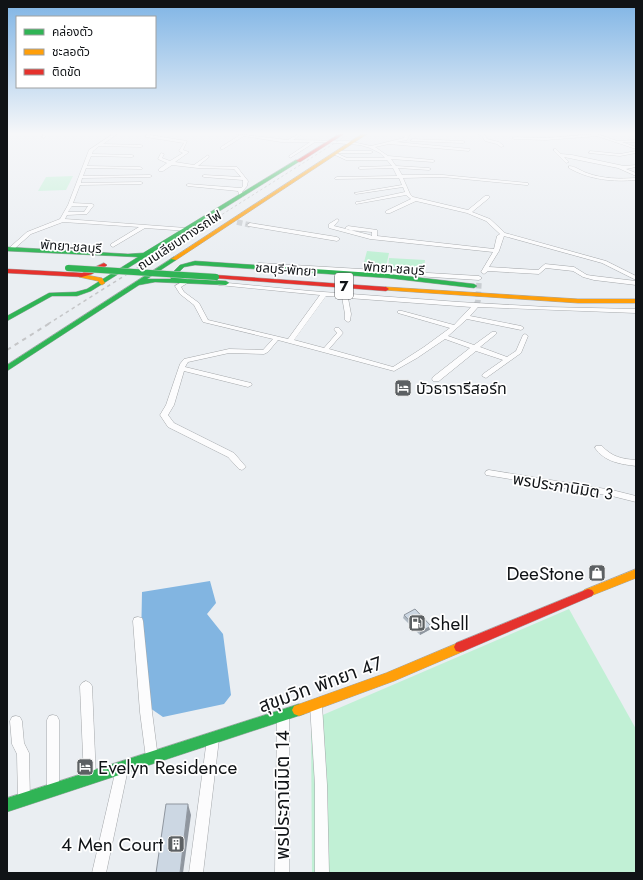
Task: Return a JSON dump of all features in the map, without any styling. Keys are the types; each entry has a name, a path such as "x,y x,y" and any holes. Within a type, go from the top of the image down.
{"main road":[{"name":"ถนนเลียบทางรถไฟ","path":"7,319 48,295 55,293 83,293 102,283 242,193 273,175"},
{"name":"ถนนเลียบทางรถไฟ","path":"7,369 138,282 234,222 303,175"},
{"name":"พัทยา-ชลบุรี","path":"9,249 90,257 477,282 544,290"},
{"path":"90,257 135,256 146,254 156,249"},
{"path":"183,253 181,258 183,260 222,265 477,282"},
{"path":"29,273 85,275 95,270 111,258 105,256 90,257"},
{"path":"187,281 174,278 173,274 184,265 204,263"},
{"name":"ชลบุรี-พัทยา","path":"7,264 472,295 636,301"},
{"path":"7,271 96,277 100,279 102,283"},
{"path":"138,282 152,280 219,282 392,293 472,295"},
{"name":"สุขุมวิท พัทยา 47","path":"7,806 316,705 390,676 636,573"}],"street":[{"path":"204,176 238,175"},
{"path":"188,185 242,193 246,183 240,175"},
{"path":"588,175 612,179 636,180"},
{"path":"62,220 66,214 81,177 150,176"},
{"path":"204,176 244,179"},
{"path":"399,176 403,186 411,198 469,212 488,220 503,234 604,262 636,278"},
{"path":"338,178 444,176 526,184"},
{"path":"78,184 141,183"},
{"path":"356,192 403,186"},
{"path":"358,203 407,193"},
{"path":"469,212 487,197"},
{"path":"388,212 416,199"},
{"path":"66,214 85,213 92,205 70,204"},
{"path":"9,249 29,234 62,220 186,230"},
{"path":"337,220 331,225 333,228 374,237 496,252"},
{"path":"250,224 337,238"},
{"path":"112,245 145,226"},
{"path":"348,228 375,231 374,237"},
{"path":"222,265 277,265 477,282 496,252 500,236 503,234"},
{"path":"486,269 540,272 545,266 572,268 590,278 636,283"},
{"path":"187,281 178,286 182,292 197,304 205,321 290,341 394,369 455,327 476,305"},
{"path":"219,282 270,290 345,296 567,311 636,311"},
{"path":"290,341 324,294"},
{"path":"345,296 344,302 349,316 348,320"},
{"path":"400,312 455,327"},
{"path":"466,317 521,328"},
{"path":"325,350 340,333 337,329"},
{"path":"436,378 494,333"},
{"path":"443,336 508,360"},
{"path":"486,376 519,352 525,336"},
{"path":"242,467 231,455 171,425 164,416 170,405 183,369 183,364 189,358 229,351 266,352 277,338"},
{"path":"183,369 248,385"},
{"path":"599,448 604,455 612,459 636,463"},
{"name":"พรประภานิมิต 3","path":"489,473 612,493 636,499"},
{"path":"138,621 146,712 152,758"},
{"path":"86,686 90,778"},
{"path":"316,705 321,785 322,873"},
{"name":"พรประภานิมิต 14","path":"282,873 283,717"},
{"path":"53,720 53,790"},
{"path":"16,721 18,744 23,753 24,800"},
{"path":"196,873 214,739"},
{"path":"99,873 122,769"}],"green space":[{"path":"73,176 66,190 38,191 46,177"},
{"path":"367,251 389,253 386,267 363,266"},
{"path":"389,258 425,260 424,270 388,268"},
{"path":"569,609 636,729 636,873 312,873 311,720"}],"water":[{"path":"210,581 216,603 207,614 223,634 231,695 224,704 163,717 150,708 141,643 142,592"}],"building":[{"name":"Shell","path":"415,609 431,626 420,632 404,615"},
{"name":"4 Men Court","path":"166,804 188,804 180,873 156,873"}],"tunnel":[{"path":"237,222 250,225"},
{"path":"476,305 478,301 479,282"}],"railway":[{"path":"218,217 284,175"},
{"path":"48,324 219,216"},
{"path":"7,350 50,323"}],"traffic: fast":[{"path":"7,319 51,294 77,294 89,290 275,175"},
{"path":"7,249 128,256 144,255 156,249"},
{"path":"7,369 174,259"},
{"path":"182,280 174,278 173,275 182,266 195,263 388,276 474,286"},
{"path":"68,268 216,277"},
{"path":"138,283 155,280 226,283"},
{"path":"7,805 299,710"}],"traffic: slow":[{"path":"174,259 302,175"},
{"path":"81,276 100,279 102,283"},
{"path":"386,289 578,301 636,301"},
{"path":"588,593 636,573"},
{"path":"299,710 390,677 460,647"}],"traffic: jam":[{"path":"7,271 82,275 90,273 104,265"},
{"path":"216,277 386,289"},
{"path":"460,647 588,593"}],"place":[{"name":"บัวธารารีสอร์ท","path":"403,388"},
{"name":"DeeStone","path":"597,573"},
{"name":"Shell","path":"417,623"},
{"name":"Evelyn Residence","path":"85,767"},
{"name":"4 Men Court","path":"176,844"}]}
